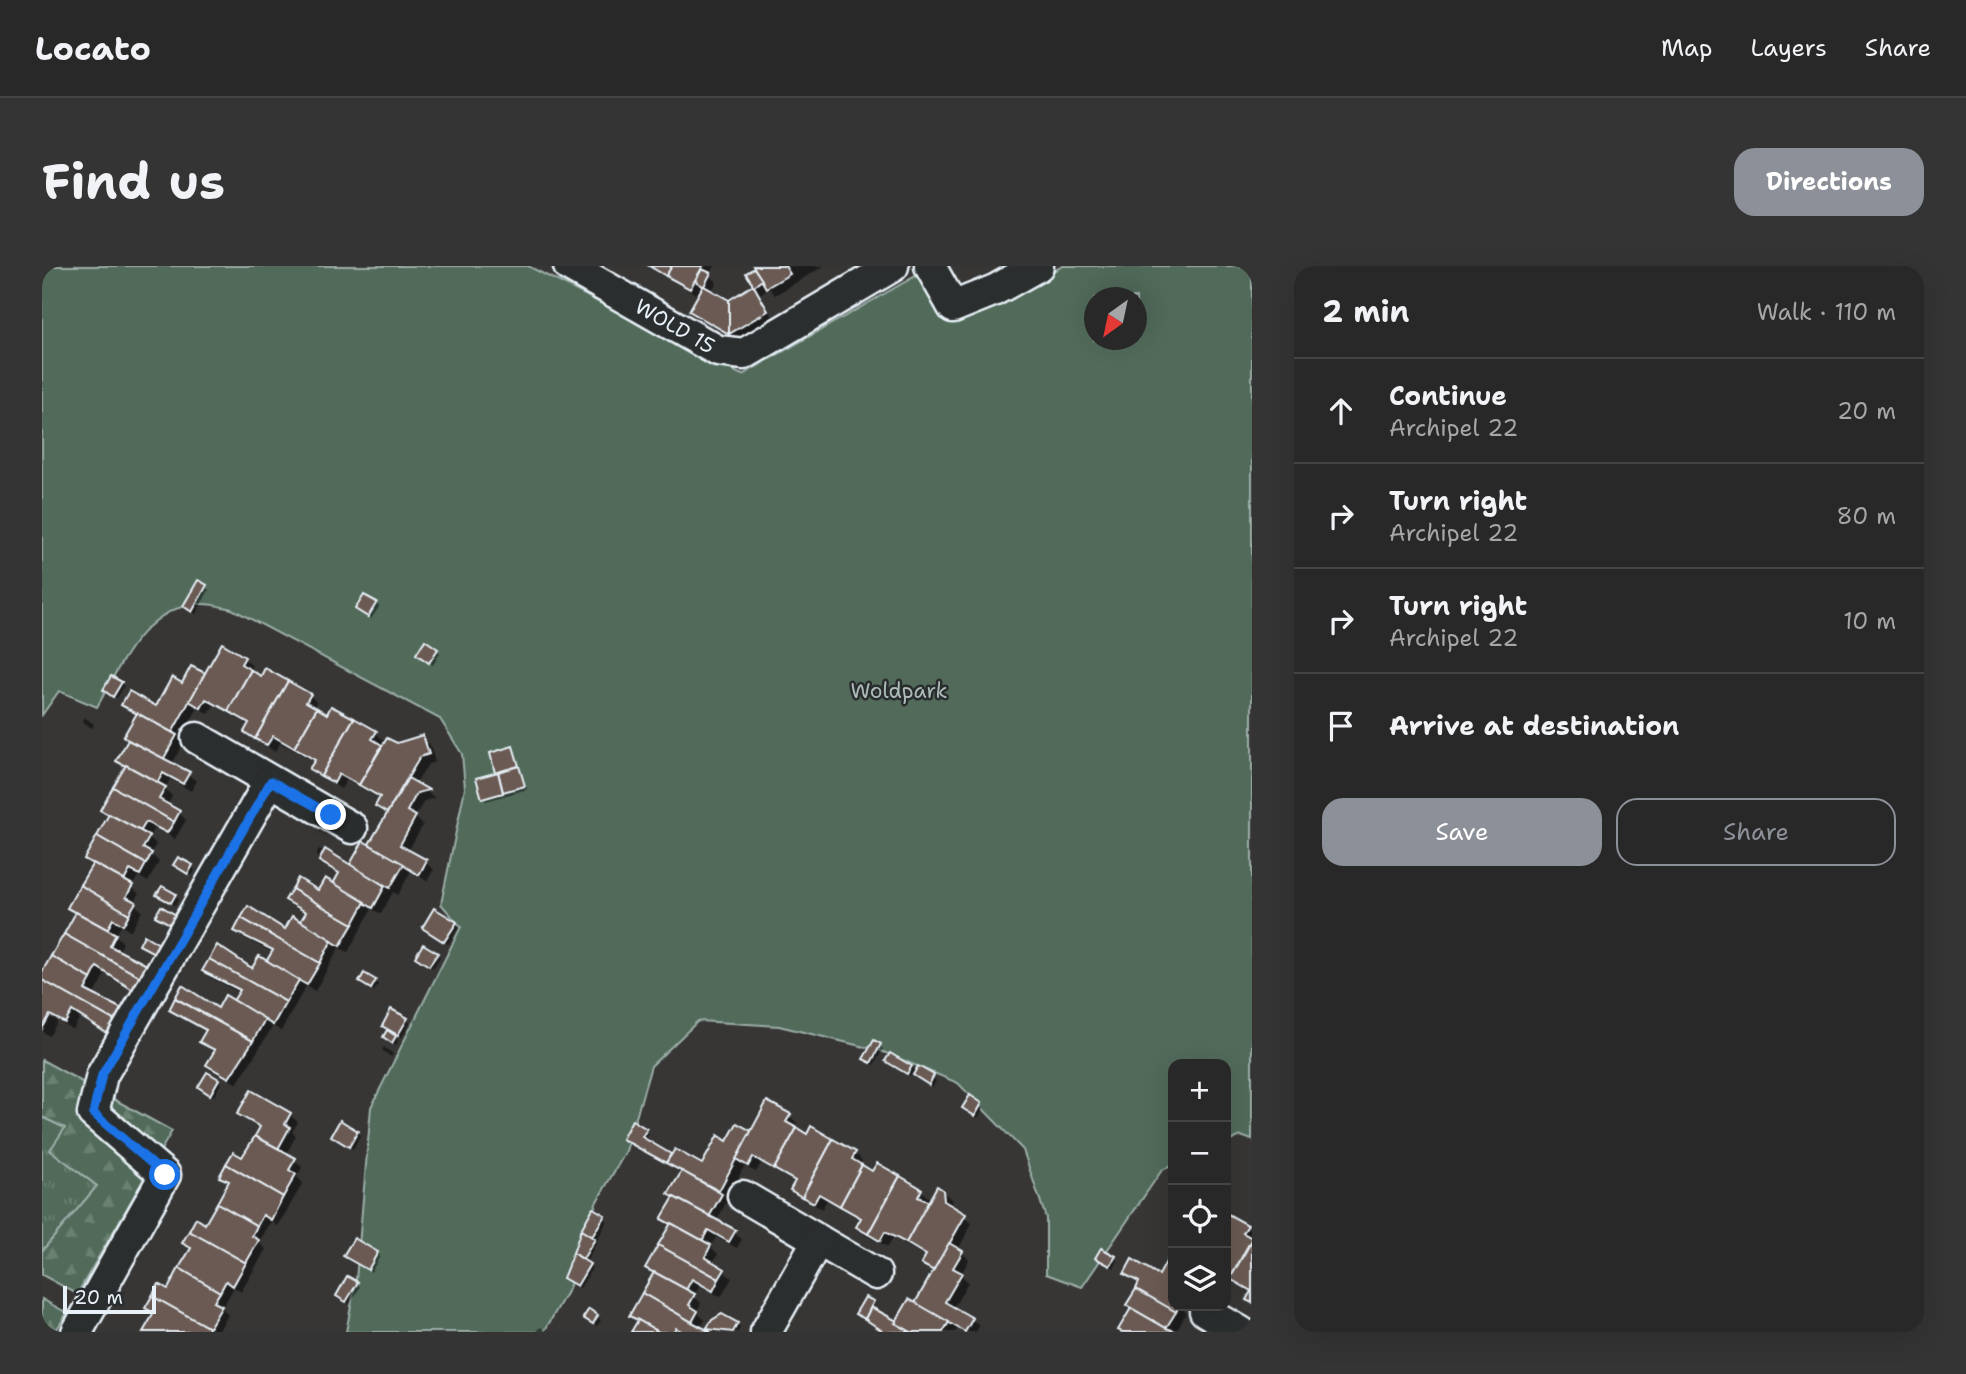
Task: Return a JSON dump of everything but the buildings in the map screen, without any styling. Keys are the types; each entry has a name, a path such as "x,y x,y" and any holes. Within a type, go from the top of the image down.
{"street":[{"name":"WOLD 15","path":"569,266 718,351 744,354 893,266"},
{"path":"930,266 953,307 995,290 1038,266"},
{"path":"197,738 352,828"},
{"path":"77,1332 165,1175 93,1113 102,1075 271,781"},
{"path":"743,1196 876,1274"},
{"path":"766,1332 818,1240"},
{"path":"1205,1311 1241,1332"}],"green space":[{"name":"Woldpark","path":"42,266 528,266 742,375 919,274 950,323 1063,266 1252,266 1252,1140 1241,1136 1231,1141 1231,1059 1168,1059 1168,1167 1162,1170 1082,1287 1046,1274 1046,1218 1023,1150 958,1083 881,1051 779,1026 698,1021 651,1066 626,1151 596,1203 569,1288 544,1332 346,1332 356,1280 371,1107 461,927 441,904 465,788 462,754 440,719 232,609 208,604 180,607 149,627 125,657 97,707 59,691 42,715"},
{"path":"42,1060 172,1131 77,1294 42,1275 42,1251 97,1186 50,1150 65,1128 42,1117"},
{"path":"42,1117 65,1128 51,1150 97,1186 42,1251"},
{"path":"42,1299 67,1313 55,1332 42,1332"}],"route":[{"path":"165,1175 93,1113 102,1075 271,781 331,815"}]}
